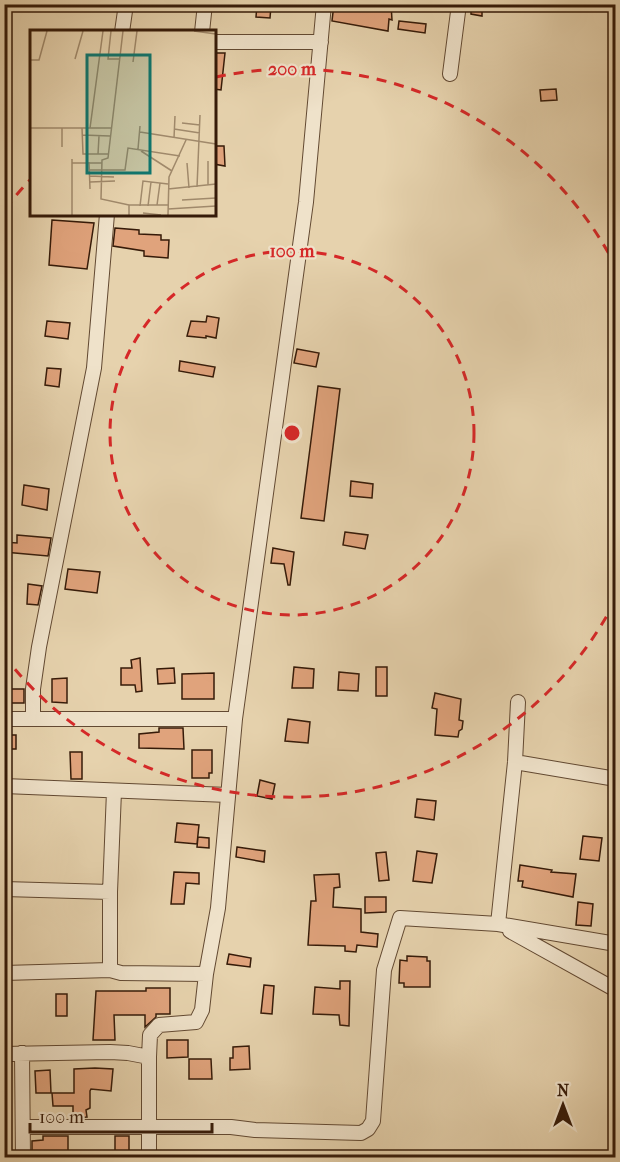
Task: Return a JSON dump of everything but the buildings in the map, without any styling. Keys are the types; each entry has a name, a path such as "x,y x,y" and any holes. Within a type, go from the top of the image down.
{"street":[{"path":"123,30 126,4"},
{"path":"202,30 205,4"},
{"path":"149,1158 148,1058 150,1035 159,1025 196,1022 202,1010 218,908 235,719 306,202 324,4"},
{"path":"450,74 459,4"},
{"path":"216,42 321,42"},
{"path":"33,719 33,689 39,648 94,368 107,216"},
{"path":"498,924 515,762 518,702"},
{"path":"4,719 235,719"},
{"path":"515,762 615,779"},
{"path":"4,786 228,795"},
{"path":"110,970 114,791"},
{"path":"4,889 110,892"},
{"path":"23,1127 231,1127 255,1130 361,1132 368,1129 373,1121 384,970 400,918 498,924 615,944"},
{"path":"498,924 615,990"},
{"path":"4,974 110,970 121,973 206,974"},
{"path":"4,1054 110,1052 128,1053 148,1058"},
{"path":"22,1053 23,1158"}]}
